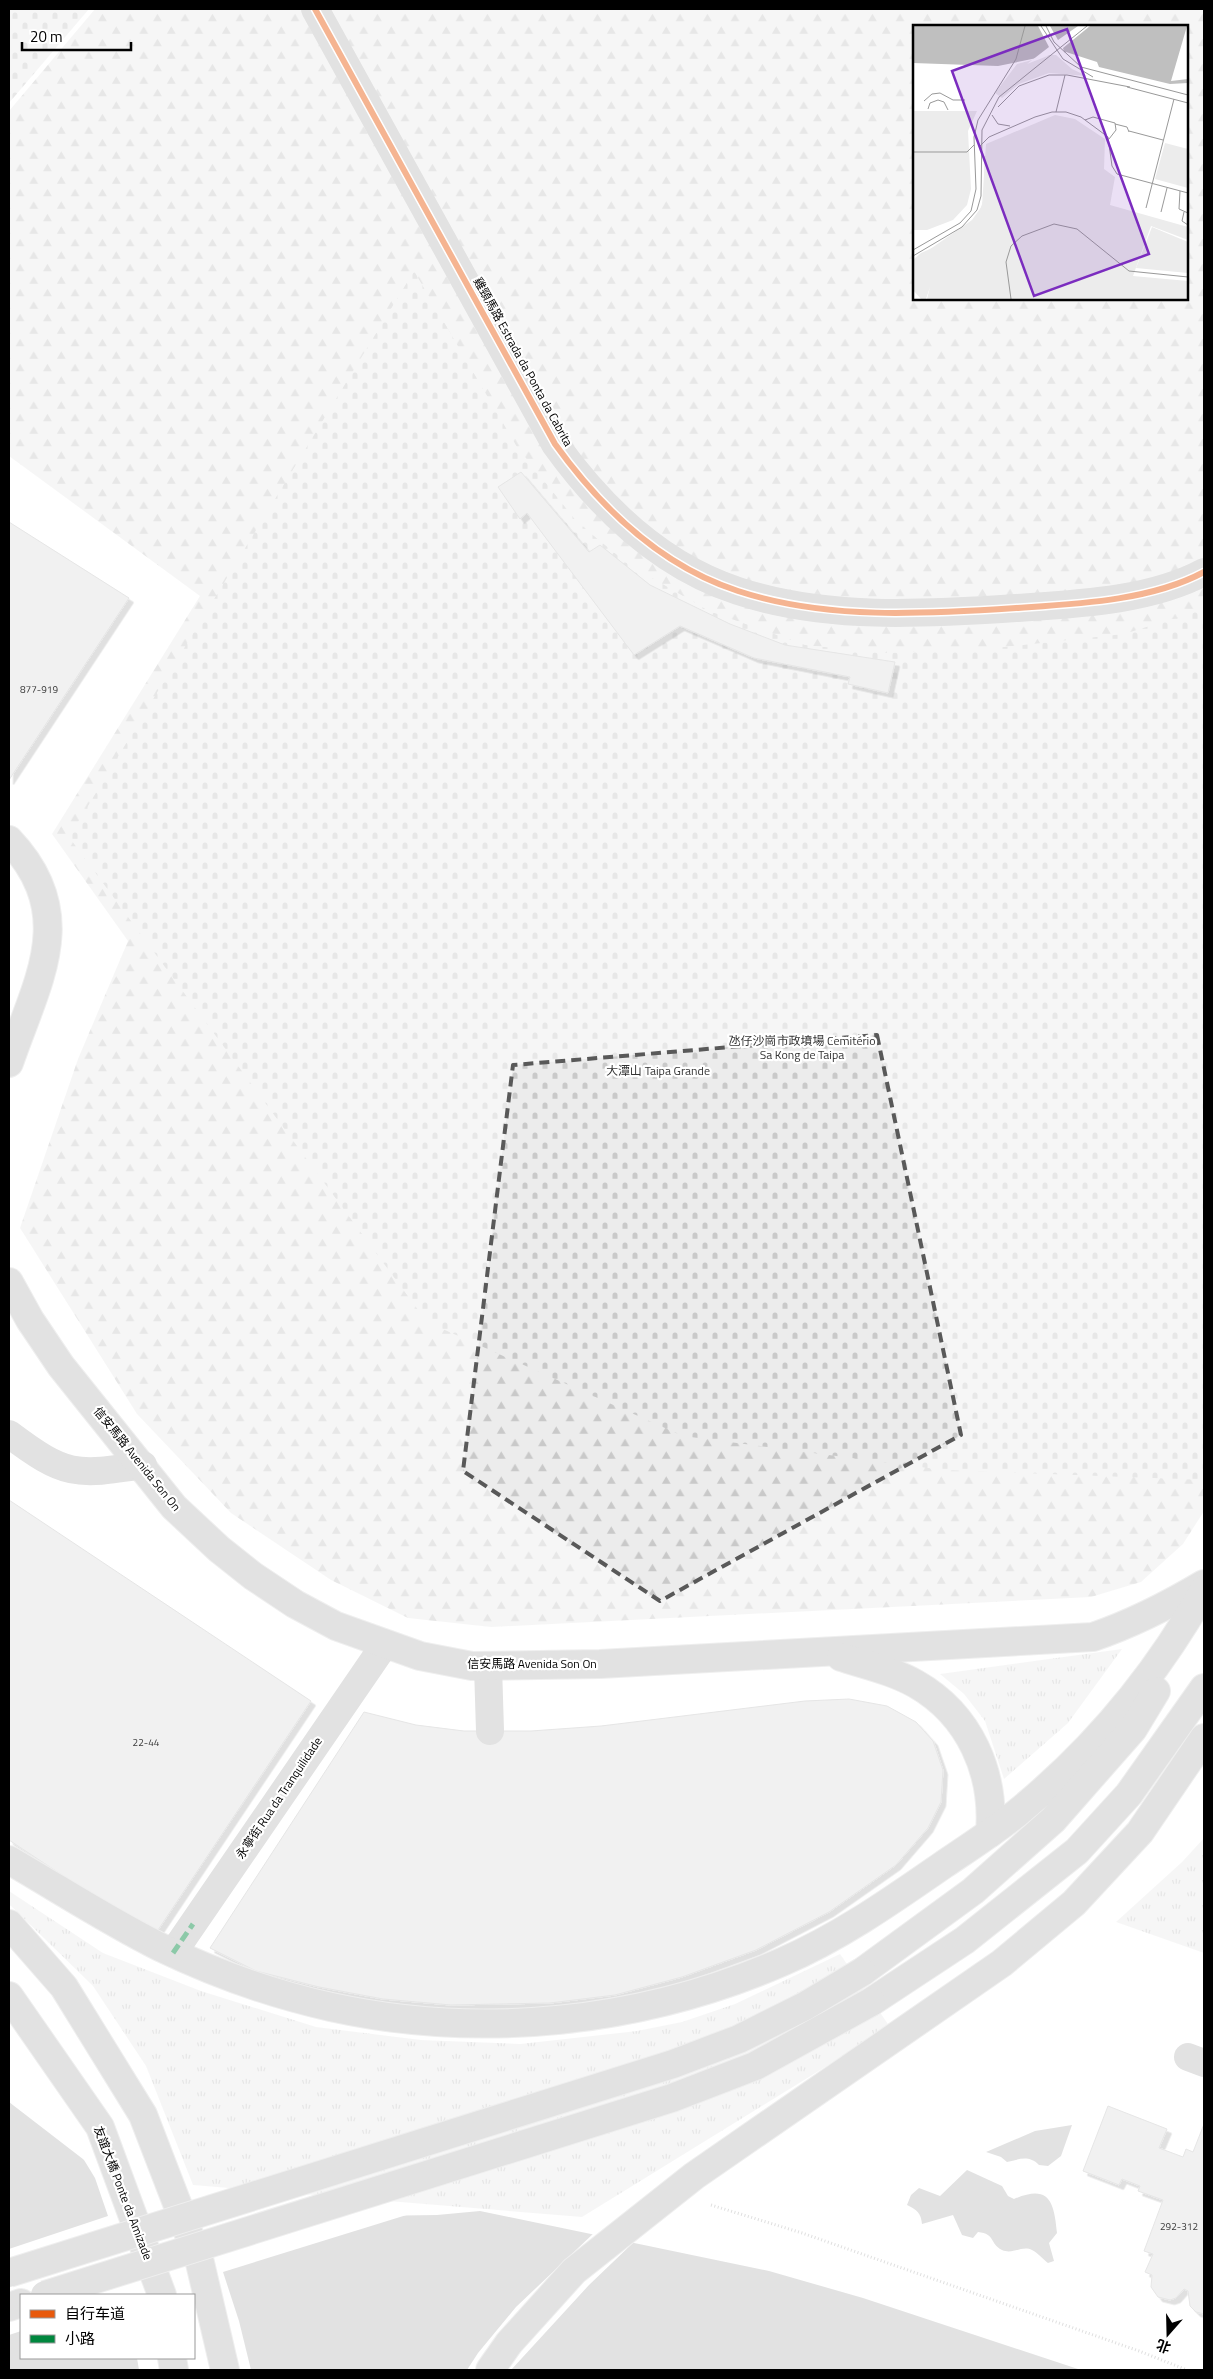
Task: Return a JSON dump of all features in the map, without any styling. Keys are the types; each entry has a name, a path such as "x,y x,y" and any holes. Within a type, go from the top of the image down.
{"main road":[{"name":"雞頸馬路 Estrada da Ponta da Cabrita","path":"316,9 555,444 580,480 609,510 651,545 692,570 737,591 784,603 828,610 896,613 1011,608 1119,598 1191,579 1204,572"},
{"path":"9,840 26,858 41,887 49,920 47,953 9,1064"},
{"name":"信安馬路 Avenida Son On","path":"9,1282 30,1320 61,1366 174,1507 219,1549 253,1576 294,1604 336,1626 420,1656 472,1666 600,1664 1093,1637 1129,1625 1162,1610 1204,1584"},
{"path":"9,1434 56,1466 76,1471 94,1473 143,1466"},
{"path":"9,1860 174,1953 270,1991 360,2013 422,2021 483,2024 544,2021 590,2016 665,2002 724,1984 782,1962 836,1934 889,1903 990,1833 1061,1775 1104,1731 1162,1660 1204,1591"},
{"path":"9,2273 673,2064 739,2039 805,2006 862,1972 973,1891 1059,1813 1133,1729 1170,1666 1204,1591"},
{"name":"永寧街 Rua da Tranquilidade","path":"174,1953 385,1644"},
{"path":"825,1652 893,1674 916,1684 936,1698 954,1716 970,1736 985,1771 992,1808 990,1833"},
{"path":"488,1666 490,1731"},
{"path":"48,2294 672,2098 755,2066 870,2002 965,1940 1077,1851 1129,1794 1204,1688"},
{"path":"490,2370 510,2343 574,2271 694,2176 1002,1963 1074,1903 1140,1832 1204,1738"},
{"path":"9,1924 64,1987 143,2115 200,2263 225,2370"},
{"name":"友誼大橋 Ponte da Amizade","path":"9,1996 100,2127 162,2294"}],"path":[{"path":"709,2204 830,2242 1139,2351 1187,2370"}],"highlighted area":[{"path":"877,1035 961,1435 660,1601 463,1471 513,1065"}],"green space":[{"path":"9,9 89,9 9,103"},
{"name":"大潭山 Taipa Grande","path":"95,9 1204,9 1204,1511 1183,1544 1141,1582 1091,1597 491,1627 408,1618 331,1580 231,1513 137,1414 20,1228 78,1059 128,941 52,834 200,596 9,456 9,111"},
{"name":"氹仔沙崗市政墳場 Cemitério Sa Kong de Taipa","path":"414,271 517,447 577,522 628,564 709,611 805,645 881,653 977,650 1124,634 1204,609 1204,1480 943,1470 683,1436 427,1322 69,837"},
{"path":"1122,1649 1068,1723 1004,1779 985,1721 964,1694 940,1674"},
{"path":"1204,1838 1204,1953 1116,1922 1182,1862"},
{"path":"9,1891 103,1953 201,1991 316,2027 421,2040 520,2044 637,2031 682,2022 735,2004 840,1954 890,2027 582,2217 193,2185 146,2066 93,1986 9,1904"}],"shaded area":[{"path":"9,2102 92,2166 156,2197 241,2218 437,2215 480,2211 769,2271 863,2298 1081,2370 9,2370"},
{"path":"1072,2125 1061,2156 1048,2166 1039,2165 1028,2159 1007,2162 1001,2157 986,2152 1035,2131"},
{"path":"967,2170 1002,2186 1008,2196 1014,2199 1035,2193 1048,2198 1054,2212 1057,2233 1049,2243 1054,2261 1048,2263 1028,2249 1002,2250 984,2233 978,2232 973,2238 962,2235 953,2215 922,2224 918,2212 907,2205 911,2195 919,2188 940,2196"}],"pier":[{"path":"81,2155 93,2164 157,2195 241,2216 312,2220 359,2214 413,2213 223,2272 239,2321 251,2370 139,2370 137,2359 195,2359 195,2294 20,2294 20,2331 9,2335 9,2249 108,2216 95,2178"},
{"path":"595,2232 636,2240 589,2285 511,2370 467,2370 478,2353 516,2307"}],"building":[{"path":"521,472 589,552 600,545 650,585 730,624 785,645 895,662 888,693 848,684 850,677 754,658 680,626 634,655 527,513 520,519 498,487"},
{"path":"9,522 129,598 9,780"},
{"path":"9,1500 311,1701 154,1936 9,1840"},
{"path":"849,1699 887,1706 916,1722 933,1741 943,1770 941,1802 928,1828 896,1865 829,1912 756,1950 682,1977 615,1995 550,2003 451,2005 383,1999 319,1987 256,1971 210,1948 364,1712 416,1725 464,1731 531,1731 601,1726 805,1701"},
{"path":"1108,2106 1167,2129 1159,2148 1183,2157 1186,2149 1193,2152 1204,2124 1204,2314 1196,2312 1190,2306 1188,2291 1184,2289 1176,2298 1170,2300 1158,2297 1151,2287 1152,2275 1145,2272 1153,2254 1144,2251 1163,2200 1138,2191 1140,2186 1122,2179 1119,2185 1083,2171"}],"marked path":[{"path":"173,1953 193,1924"}],"cycle path":[{"path":"315,9 555,444 573,468 613,512 658,550 683,566 710,580 738,591 771,600 806,607 876,613 946,612 1088,602 1137,595 1183,582 1204,572"}]}
